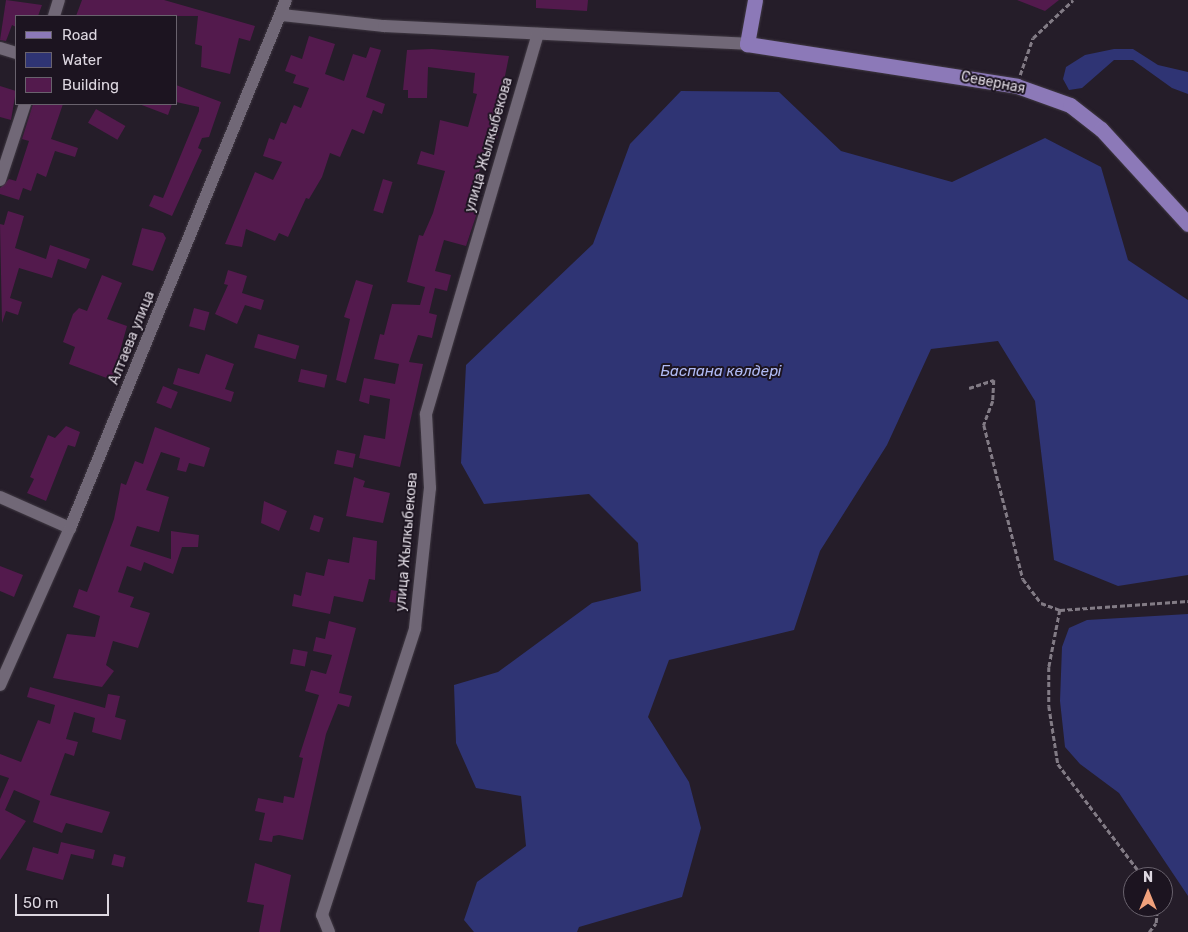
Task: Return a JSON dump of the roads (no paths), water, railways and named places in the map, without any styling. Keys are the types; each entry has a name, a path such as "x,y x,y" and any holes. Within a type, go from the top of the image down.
{"main road":[{"path":"748,44 755,0"},
{"name":"Северная","path":"748,44 1017,86 1070,105 1101,129 1188,224"}],"street":[{"path":"54,15 59,0"},
{"name":"Алтаева улица","path":"0,685 70,528 282,14 286,0"},
{"path":"282,14 384,26 748,44"},
{"name":"улица Жылкыбекова","path":"329,932 322,915 414,628 430,488 426,414 538,34"},
{"path":"0,48 15,53"},
{"path":"0,180 25,105"},
{"path":"0,497 70,528"}],"water":[{"path":"1114,49 1133,49 1158,65 1188,72 1188,94 1172,88 1133,60 1114,60 1082,88 1069,90 1063,79 1066,67 1085,55"},
{"name":"Баспана көлдері","path":"681,91 779,92 841,151 952,182 1045,138 1101,167 1128,260 1188,300 1188,575 1118,586 1054,560 1035,401 998,341 931,349 887,445 820,551 794,630 669,660 648,717 689,782 701,828 682,897 579,927 577,932 474,932 464,920 477,882 526,846 521,796 476,788 456,743 454,685 498,672 592,603 641,591 638,543 589,494 484,504 461,463 466,365 593,244 630,144"},
{"path":"1188,614 1188,896 1173,874 1173,867 1169,867 1119,793 1080,764 1065,747 1060,701 1062,647 1069,628 1087,620"}]}
